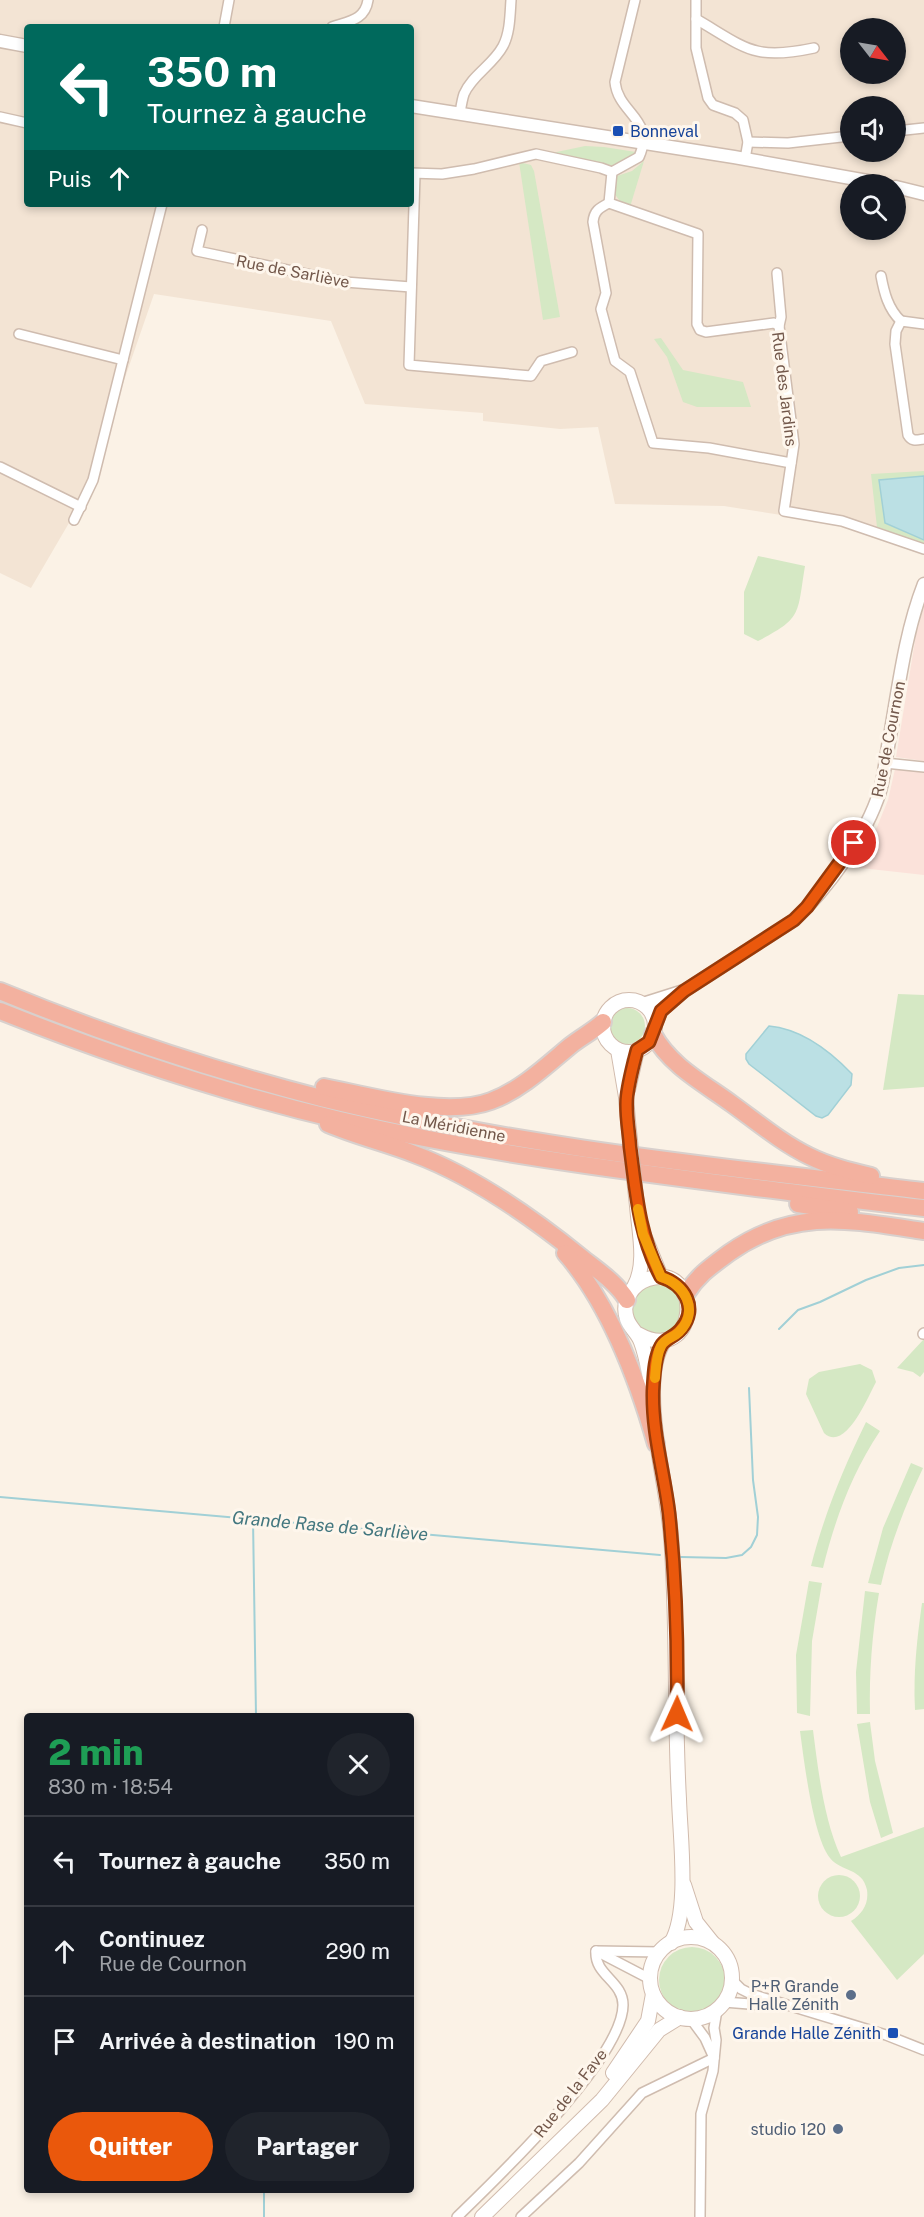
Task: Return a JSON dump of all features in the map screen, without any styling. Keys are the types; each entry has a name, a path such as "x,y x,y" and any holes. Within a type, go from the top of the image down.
{"highway":[{"name":"La Méridienne","path":"0,991 120,1037 253,1080 321,1098 500,1135 614,1153 924,1191"},
{"name":"La Méridienne","path":"0,1011 115,1053 266,1100 422,1138 601,1168 924,1208"},
{"path":"185,1058 421,1106 462,1107 486,1103 507,1094 525,1083 573,1044 591,1034 603,1022"},
{"path":"654,1030 665,1051 679,1065 782,1141 838,1168 924,1191"},
{"path":"266,1100 349,1133 416,1154 455,1173 513,1207 556,1237 622,1292 630,1294"},
{"path":"728,1184 762,1198 924,1223"},
{"path":"513,1207 564,1251 588,1284 638,1386 656,1444"},
{"path":"686,1294 697,1276 736,1248 765,1233 800,1221 839,1220 924,1231"}],"main road":[{"path":"627,1000 643,1004 650,1010 654,1030 649,1042 637,1050 627,1052 618,1050 606,1038 603,1022 611,1006 627,1000"},
{"path":"525,2174 615,2071 648,2021 653,1994 650,1979 655,1960 677,1933 683,1883 676,1754 675,1601 667,1494 656,1444 653,1391 642,1343 627,1319 630,1294 640,1276 641,1266 626,1097 618,1050"},
{"path":"626,1097 637,1050"},
{"path":"637,1206 643,1234 661,1277"},
{"path":"630,1294 641,1281 661,1277 680,1286 686,1294 689,1313 680,1331 665,1340 656,1341 638,1334"},
{"path":"653,1391 657,1356 665,1340"},
{"path":"482,2217 582,2120 584,2114 655,2027 682,2017 705,2017 721,2006 730,1991 732,1977 729,1962 696,1922 683,1883"},
{"path":"671,1943 692,1937 712,1943"},
{"path":"653,1994 659,2003 682,2017"}],"street":[{"path":"225,24 229,0"},
{"path":"341,24 358,18 364,13 368,0"},
{"path":"460,113 464,95 470,84 502,47 508,32 511,0"},
{"path":"414,173 442,174 537,154 612,172 639,157 643,142 643,129 618,95 615,82 635,0"},
{"path":"696,0 696,48 708,98 713,105 735,113 743,120 748,142 745,159"},
{"path":"696,19 736,44 760,53 778,55 814,48"},
{"path":"0,41 24,45"},
{"path":"414,106 643,142 840,176"},
{"path":"0,117 24,122"},
{"path":"906,130 924,128"},
{"path":"748,142 788,143 840,137"},
{"path":"612,172 609,203 600,207 594,214 593,222 606,293 601,309 615,361 630,372 654,443 709,448 791,463"},
{"path":"906,190 924,194"},
{"name":"Rue des Jardins","path":"609,203 698,234 697,324 700,330 706,332 774,323 779,326 794,444 784,511 842,521 924,549"},
{"path":"74,520 93,480 161,207"},
{"path":"412,207 408,365 531,376 541,361 572,352"},
{"name":"Rue de Sarliève","path":"202,230 197,251 345,282 411,287"},
{"path":"777,273 779,326"},
{"path":"881,276 885,295 896,316 901,321 924,324"},
{"path":"901,321 896,331 895,344 908,435 915,441 924,439"},
{"path":"19,334 123,360"},
{"path":"0,467 81,507"},
{"name":"Rue de Cournon","path":"684,991 794,920 837,868 866,824 879,791 907,637 924,584"},
{"path":"885,763 924,767"},
{"path":"643,1004 684,991"},
{"path":"654,1030 661,1011 684,991"},
{"path":"596,1951 660,1952"},
{"path":"596,1951 650,1979"},
{"name":"Rue de la Fave","path":"457,2217 550,2122 594,2068 618,2028 623,2014 622,1995 616,1984 597,1966 596,1951"},
{"path":"732,1977 741,1989 751,1994 886,2035 924,2050"},
{"path":"700,2217 701,2114 709,2087 716,2040 714,2028 721,2006 792,2008"},
{"path":"682,2017 705,2038 714,2058"},
{"path":"521,2217 579,2163 642,2093 714,2058"}],"shaded area":[{"path":"0,0 924,0 924,547 901,546 844,525 724,506 615,504 598,427 560,429 483,421 483,413 365,404 331,321 154,294 83,499 31,588 0,573"},
{"path":"924,607 924,761 896,757 916,635"},
{"path":"895,769 924,772 924,875 852,867 877,827 888,800"}],"green space":[{"path":"585,146 636,152 635,155 615,166 552,153"},
{"path":"644,161 630,207 622,204 614,193 617,176 632,171"},
{"path":"519,162 531,165 534,171 560,317 543,320"},
{"path":"661,338 683,370 743,382 751,407 697,407 683,402 667,357 654,339"},
{"path":"924,471 924,544 877,527 871,474"},
{"path":"758,556 805,566 801,595 791,620 758,641 744,634 744,592"},
{"path":"898,994 924,995 924,1087 883,1090"},
{"path":"627,1008 640,1013 645,1026 640,1039 627,1044 614,1039 609,1026 614,1013"},
{"path":"657,1285 675,1292 682,1310 675,1328 657,1335 639,1328 632,1310 639,1292"},
{"path":"924,1339 924,1372 920,1377 913,1372 897,1368"},
{"path":"860,1364 872,1370 876,1382 862,1410 848,1430 840,1436 832,1437 824,1433 806,1394 809,1379 819,1372"},
{"path":"866,1422 880,1431 861,1463 846,1497 823,1568 811,1566 835,1492"},
{"path":"911,1463 923,1468 899,1525 881,1585 868,1583 883,1528"},
{"path":"809,1581 822,1583 812,1641 810,1716 797,1713 796,1655"},
{"path":"865,1591 879,1593 874,1623 870,1714 857,1714 856,1672"},
{"path":"922,1603 924,1603 924,1709 915,1710 916,1656"},
{"path":"870,1722 875,1761 893,1833 881,1838 870,1802 857,1724"},
{"path":"813,1730 826,1811 841,1857 924,1827 924,1954 897,1980 851,1921 866,1904 865,1883 856,1874 830,1858 824,1848 810,1798 800,1731"},
{"path":"839,1875 847,1876 854,1881 859,1888 859,1904 854,1911 847,1916 839,1917 831,1916 824,1911 819,1904 818,1896 819,1888 824,1881 831,1876"},
{"path":"692,1947 705,1950 715,1957 722,1967 725,1980 722,1993 715,2003 705,2010 692,2013 679,2010 669,2003 662,1993 659,1980 662,1967 669,1957 679,1950"}],"water":[{"path":"924,476 924,540 885,523 879,480"},
{"path":"769,1026 793,1032 815,1042 852,1074 851,1085 828,1115 822,1118 816,1116 749,1064 746,1054"}],"waterway":[{"name":"Grande Rase de Sarliève","path":"779,1329 798,1310 899,1268 924,1265"},
{"name":"Grande Rase de Sarliève","path":"681,1557 726,1558 742,1555 751,1547 757,1535 758,1517 753,1480 749,1388"},
{"name":"Grande Rase de Sarliève","path":"0,1497 660,1555"},
{"path":"253,1519 256,1713"},
{"path":"264,2193 264,2217"}],"slow traffic":[{"path":"638,1209 643,1234 655,1267 661,1277 680,1286 686,1294 688,1303 689,1313 686,1323 680,1331 665,1340 661,1346 657,1356 655,1378"}],"place":[{"name":"Bonneval","path":"618,131"},
{"name":"P+R Grande Halle Zénith","path":"851,1995"},
{"name":"Grande Halle Zénith","path":"893,2033"},
{"name":"studio 120","path":"838,2129"}],"route":[{"path":"677,1714 676,1623 671,1535 667,1494 656,1444 653,1391 657,1356 661,1346 665,1340 680,1331 689,1313 686,1294 680,1286 661,1277 643,1234 637,1206 626,1097 637,1050 649,1042 661,1011 684,991 794,920 823,888 854,843"}]}
